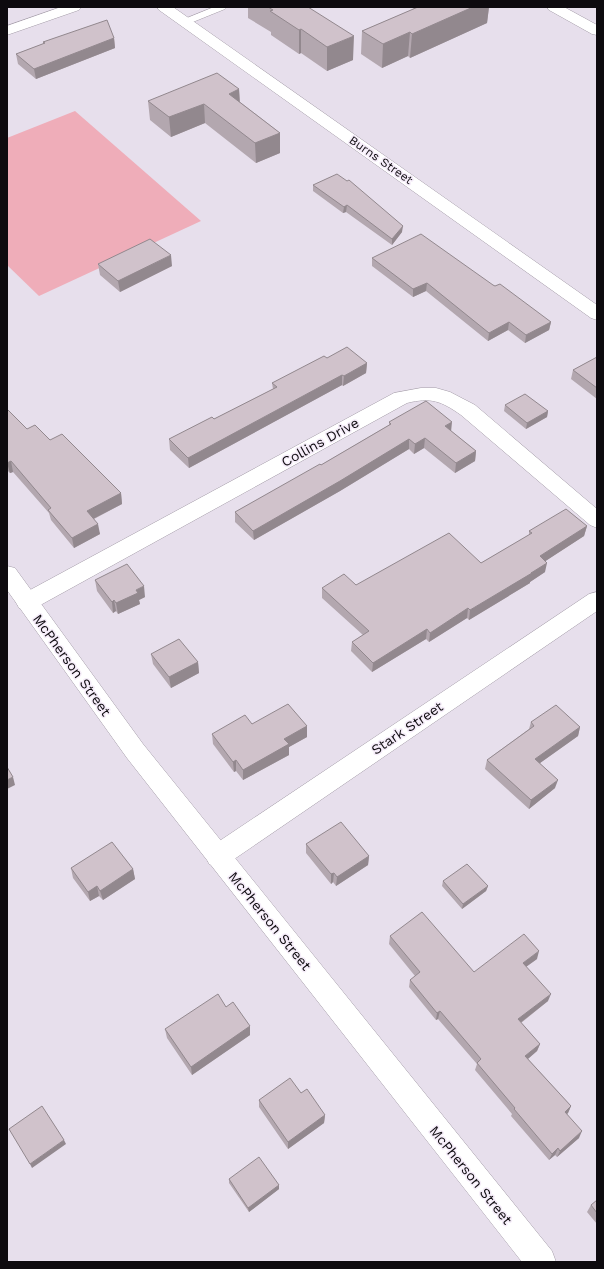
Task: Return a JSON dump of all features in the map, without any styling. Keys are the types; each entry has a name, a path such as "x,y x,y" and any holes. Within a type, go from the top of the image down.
{"street":[{"path":"7,30 74,7"},
{"name":"Burns Street","path":"164,7 597,314"},
{"path":"554,7 597,31"},
{"name":"Collins Drive","path":"27,602 401,398 418,393 440,395 453,399 463,406 597,520"},
{"name":"McPherson Street","path":"7,574 109,716 218,856 541,1262"},
{"name":"Stark Street","path":"218,856 597,600"}],"lane":[{"path":"185,22 222,7"}],"shaded area":[{"path":"75,111 201,221 39,296 7,265 7,138"}],"building":[{"path":"268,7 308,7 354,36 327,47 301,29 299,30 270,11 273,10"},
{"path":"418,7 473,7 412,34 410,32 383,44 362,31"},
{"path":"107,20 114,38 34,69 16,54 45,43 43,42"},
{"path":"217,73 239,89 229,94 280,133 255,143 204,104 169,117 148,101"},
{"path":"337,174 347,181 349,180 403,226 392,239 347,205 344,207 313,185"},
{"path":"421,234 493,285 495,286 500,284 551,322 526,335 509,322 489,333 427,283 413,289 372,258"},
{"path":"150,239 171,255 118,281 98,264"},
{"path":"347,347 367,363 188,458 169,439 212,417 214,419 277,387 272,383 324,356 327,358"},
{"path":"597,357 597,388 573,370"},
{"path":"525,394 548,411 527,423 505,405"},
{"path":"426,401 452,422 445,426 476,451 456,463 425,438 415,444 409,439 253,531 235,512 320,464 321,465 391,424 389,422"},
{"path":"7,409 27,429 35,425 50,440 62,434 121,493 87,511 98,524 72,538 48,510 51,508 11,461 7,463"},
{"path":"566,509 587,526 540,556 547,563 470,610 468,608 430,633 427,629 373,663 352,642 369,631 322,588 344,574 356,585 449,533 481,563 532,533 529,531"},
{"path":"127,564 144,586 136,590 138,593 116,603 114,600 112,602 95,580"},
{"path":"179,639 198,662 169,677 151,654"},
{"path":"288,704 307,726 284,739 289,744 243,770 236,760 233,762 212,734 245,715 252,724"},
{"path":"556,705 580,727 535,759 558,780 531,800 487,760 534,726 531,722"},
{"path":"7,767 13,777 7,780"},
{"path":"341,822 369,856 337,877 334,873 331,874 306,844"},
{"path":"112,842 133,869 100,891 97,886 88,892 71,868"},
{"path":"467,864 488,886 463,904 443,881"},
{"path":"422,912 474,972 524,934 539,951 523,963 551,994 518,1019 540,1044 525,1056 571,1106 565,1112 582,1131 560,1151 558,1148 552,1154 477,1063 481,1059 440,1011 437,1013 410,980 420,972 390,936"},
{"path":"218,994 226,1007 233,1002 250,1026 191,1067 165,1029"},
{"path":"290,1078 301,1093 307,1089 325,1115 288,1142 259,1100"},
{"path":"42,1106 64,1140 30,1164 9,1129"},
{"path":"259,1157 279,1185 248,1208 229,1179"},
{"path":"597,1200 597,1213 591,1205"}]}
